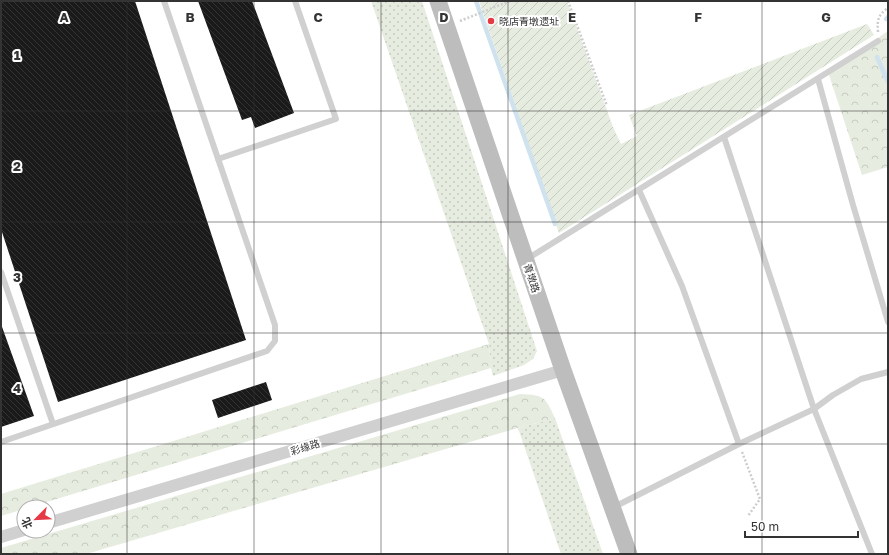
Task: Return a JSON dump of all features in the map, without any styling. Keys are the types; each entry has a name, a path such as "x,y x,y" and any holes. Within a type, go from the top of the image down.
{"main road":[{"name":"青墩路","path":"438,1 562,370 629,554"}],"street":[{"name":"彩缘路","path":"56,521 562,370"},
{"path":"1,537 16,532"}],"lane":[{"path":"1,442 267,351 275,341 275,325 164,1"},
{"path":"218,159 336,118 295,1"},
{"path":"526,260 878,41"},
{"path":"818,79 853,205 888,322"},
{"path":"724,137 814,409 872,554"},
{"path":"640,190 682,286 739,444"},
{"path":"1,272 53,424"},
{"path":"613,508 739,444 814,409 833,395 861,379 888,372"}],"path":[{"path":"474,16 510,1"},
{"path":"568,1 607,106"},
{"path":"878,41 877,21 882,12 888,8"},
{"path":"739,444 760,499 748,516"}],"green space":[{"path":"371,1 422,1 537,351 533,359 524,365 493,376 489,344"},
{"path":"479,1 567,1 613,127 621,144 637,136 629,115 867,24 874,35 559,233"},
{"path":"888,31 888,167 862,175 828,72"},
{"path":"489,344 491,368 56,499 16,499 16,511 1,516 1,494"},
{"path":"520,394 535,395 543,398 555,418 86,554 1,554 1,548 31,539 56,539 56,532"},
{"path":"555,418 603,554 561,554 518,428"}],"building":[{"path":"1,1 135,1 246,340 58,402 1,229"},
{"path":"198,1 252,1 294,113 255,128 251,117 242,120"},
{"path":"1,324 34,416 1,427"},
{"path":"266,382 272,400 218,418 212,400"}],"waterway":[{"path":"476,1 555,224"},
{"path":"877,57 888,82"}],"place":[{"name":"晓店青墩遗址","path":"491,21"}]}
